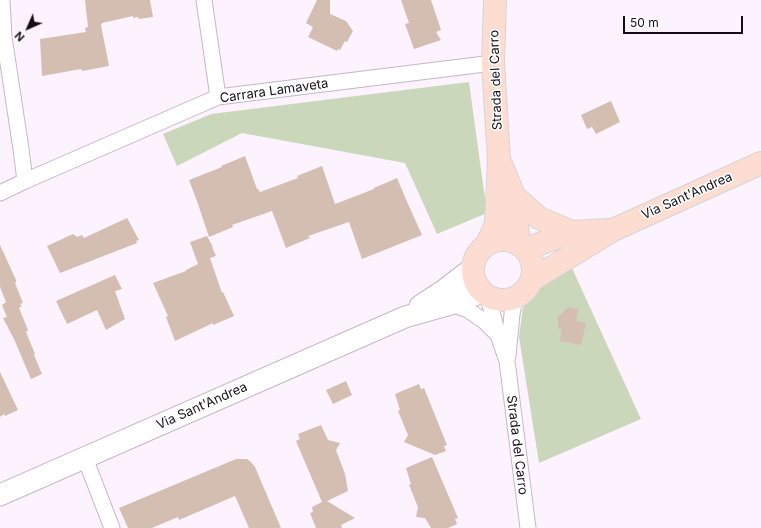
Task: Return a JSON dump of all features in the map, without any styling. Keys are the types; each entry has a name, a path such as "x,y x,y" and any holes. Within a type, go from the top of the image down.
{"main road":[{"name":"Strada del Carro","path":"487,244 496,224 499,160 494,62 495,0"},
{"name":"Strada del Carro","path":"499,160 514,196 522,246"},
{"name":"Via Sant'Andrea","path":"485,294 497,300 515,299 529,287 533,279 613,230 761,163"},
{"path":"514,196 539,218 572,232"},
{"name":"Via Sant'Andrea","path":"473,268 475,259 480,251 487,244 494,241 510,240 522,246 572,232 613,230"},
{"path":"522,246 530,256 533,263 533,279"},
{"path":"473,268 477,285 485,294"}],"street":[{"path":"2,0 4,37 25,181"},
{"path":"204,0 218,97"},
{"name":"Carrara Lamaveta","path":"0,193 218,97 494,62"},
{"name":"Via Sant'Andrea","path":"405,317 473,268"},
{"name":"Via Sant'Andrea","path":"0,495 405,317 485,294"},
{"name":"Strada del Carro","path":"485,294 507,361 528,528"},
{"name":"Strada del Carro","path":"507,361 515,299"},
{"name":"Strada del Carro","path":"451,304 468,310 484,321 498,335"},
{"path":"85,458 112,528"}],"green space":[{"path":"469,82 487,213 437,234 405,163 242,133 177,166 163,134 211,114"},
{"path":"572,268 641,419 539,463 519,337 523,307 531,294 545,280 556,273"}],"building":[{"path":"85,0 150,0 153,17 139,19 138,17 133,18 133,16 102,23 101,25 109,66 42,76 40,39 86,32 85,28 88,27"},
{"path":"317,0 330,0 330,14 346,21 353,31 347,42 345,41 340,50 338,49 337,51 308,37 313,27 306,23"},
{"path":"401,0 431,0 441,30 436,32 441,40 414,49 405,24 409,23"},
{"path":"611,101 620,122 596,134 592,127 587,129 581,115"},
{"path":"245,156 257,189 260,192 298,178 297,176 322,166 335,204 374,189 397,178 422,235 362,259 349,222 308,236 310,238 286,248 272,211 232,225 233,227 209,237 189,180"},
{"path":"127,218 139,240 136,241 137,243 60,273 47,246 73,234 77,237 82,235 84,238"},
{"path":"207,236 216,256 210,258 222,293 223,292 234,316 213,325 213,323 175,341 166,317 168,316 153,283 186,271 198,264 190,242"},
{"path":"0,245 16,280 15,283 23,303 20,304 22,306 19,308 28,330 26,332 35,354 34,355 42,374 31,379 14,339 3,318 7,317 2,305 6,302 0,287"},
{"path":"115,275 122,289 115,291 125,319 106,330 97,310 67,324 56,301"},
{"path":"568,307 578,309 576,321 586,323 581,345 560,341 562,329 558,329 558,317"},
{"path":"0,372 18,410 5,416 4,414 0,417"},
{"path":"346,381 352,395 333,404 326,390"},
{"path":"419,384 421,389 424,388 447,445 444,446 446,451 435,455 404,442 408,435 398,411 400,410 395,394"},
{"path":"321,425 328,440 340,443 336,450 345,474 348,491 327,501 355,518 341,525 342,528 316,528 310,513 313,512 312,507 322,502 296,441 300,439 298,434"},
{"path":"432,457 458,518 455,519 457,524 448,528 431,528 425,518 416,517 418,507 409,485 411,484 406,468"},
{"path":"236,459 247,459 255,467 281,528 249,528 235,496 179,520 178,517 152,528 128,528 119,508"}]}
